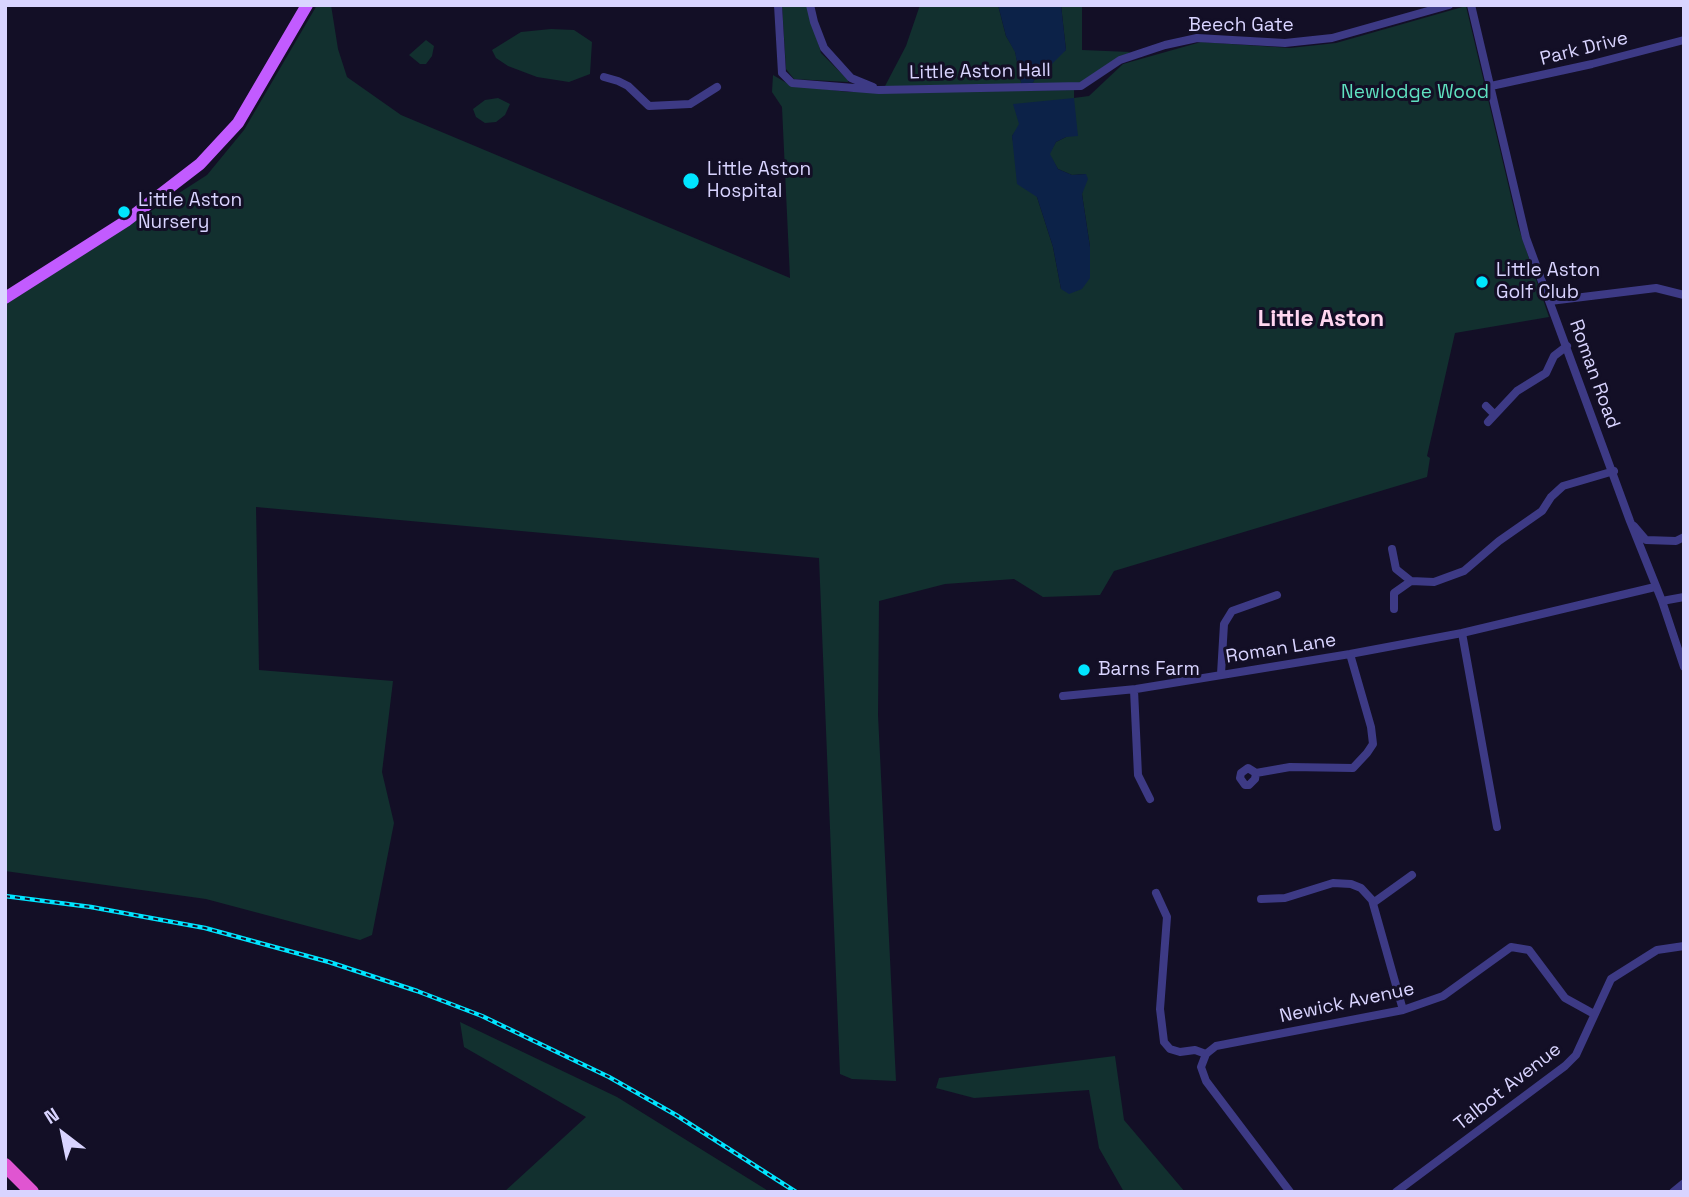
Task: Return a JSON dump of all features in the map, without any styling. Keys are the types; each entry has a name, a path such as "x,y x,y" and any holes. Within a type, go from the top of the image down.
{"highway":[{"path":"5,1165 32,1192"}],"main road":[{"path":"5,298 126,221 200,164 238,122 307,5"}],"street":[{"name":"Little Aston Hall","path":"778,5 782,73 792,83 879,90 1081,86"},
{"name":"Little Aston Hall","path":"810,5 824,48 851,78 879,90"},
{"name":"Beech Gate","path":"1081,86 1121,60 1175,42 1197,38 1285,43 1332,38 1449,5"},
{"name":"Roman Road","path":"1471,5 1526,238 1662,601 1684,667"},
{"name":"Park Drive","path":"1491,86 1684,40"},
{"path":"604,77 618,80 628,86 649,106 690,104 716,87"},
{"path":"1550,300 1656,288 1684,295"},
{"path":"1488,422 1517,391 1546,373 1554,356 1567,346"},
{"path":"1486,406 1494,414"},
{"path":"1392,549 1396,569 1411,581 1434,582 1464,571 1499,541 1542,511 1551,497 1563,486 1614,471"},
{"path":"1630,521 1646,540 1676,541 1684,537"},
{"path":"1394,609 1394,593 1411,581"},
{"name":"Roman Lane","path":"1063,696 1134,690 1350,654 1462,633 1655,587"},
{"path":"1221,674 1224,624 1232,611 1277,595"},
{"path":"1662,601 1684,597"},
{"path":"1462,633 1497,827"},
{"path":"1256,774 1290,768 1353,768 1367,753 1373,744 1371,727 1350,654"},
{"path":"1134,690 1139,775 1150,799"},
{"path":"1373,903 1412,875"},
{"path":"1261,899 1285,898 1315,888 1343,883 1361,888 1373,903 1403,1010"},
{"name":"Newick Avenue","path":"1156,893 1167,917 1160,1009 1164,1042 1170,1049 1181,1052 1195,1050 1206,1054 1216,1046 1403,1010 1443,996 1511,947 1529,950 1565,998 1594,1014"},
{"name":"Talbot Avenue","path":"1396,1192 1566,1066 1576,1055 1611,979 1657,950 1684,946"},
{"path":"1206,1054 1201,1067 1206,1081 1290,1192"},
{"path":"1673,1192 1684,1184"}],"green space":[{"name":"Little Aston Golf Club","path":"317,5 331,5 338,49 347,77 401,115 790,278 782,107 772,92 773,75 790,85 848,92 1074,90 1074,98 1089,96 1123,64 1201,42 1290,48 1336,43 1466,6 1518,226 1549,317 1455,333 1427,456 1430,458 1427,477 1114,571 1100,595 1043,597 1014,579 945,584 879,601 878,715 896,1081 852,1079 840,1074 819,558 256,507 259,670 393,681 382,772 394,823 372,935 360,940 206,899 5,871 5,305 207,175 244,130","holes":["1014,105 1066,137 1056,142 1049,154 1058,169 1072,175 1086,174 1082,194 1090,247 1061,289 1053,247 1037,197 1016,156 1012,136 1020,125"]},
{"path":"782,5 807,5 821,53 848,82 794,79 786,69"},
{"path":"920,5 998,5 1006,36 1015,51 1022,87 884,88 906,46"},
{"path":"1061,5 1082,5 1082,50 1130,52 1081,83 1031,86 1041,67 1066,50"},
{"path":"574,30 592,42 590,74 569,82 537,77 508,66 496,58 492,50 521,32"},
{"path":"426,40 434,46 432,56 426,64 420,64 409,55"},
{"path":"498,98 510,104 505,115 496,122 485,123 476,117 473,109 485,100"},
{"path":"460,1022 617,1097 770,1192 504,1192 586,1117 464,1047"},
{"path":"1115,1056 1124,1120 1185,1192 1124,1192 1099,1148 1089,1090 974,1098 936,1088 939,1078"}],"water":[{"path":"998,5 1061,5 1066,50 1050,66 1041,68 1031,86 1022,87 1015,52 1006,36"},
{"path":"1074,98 1078,136 1066,137 1056,142 1050,154 1058,169 1072,175 1086,174 1088,179 1082,194 1090,247 1090,278 1082,289 1069,294 1061,289 1053,247 1037,197 1017,184 1012,136 1019,124 1013,104"}],"railway":[{"path":"5,896 91,907 205,928 329,962 417,991 482,1016 609,1077 676,1115 796,1192"}],"place":[{"name":"Little Aston Hospital","path":"691,181"},
{"name":"Little Aston Nursery","path":"124,212"},
{"name":"Little Aston Golf Club","path":"1482,282"},
{"name":"Barns Farm","path":"1084,670"}],"district":[{"name":"Little Aston","path":"1321,320"}],"park label":[{"name":"Newlodge Wood","path":"1415,93"}]}
